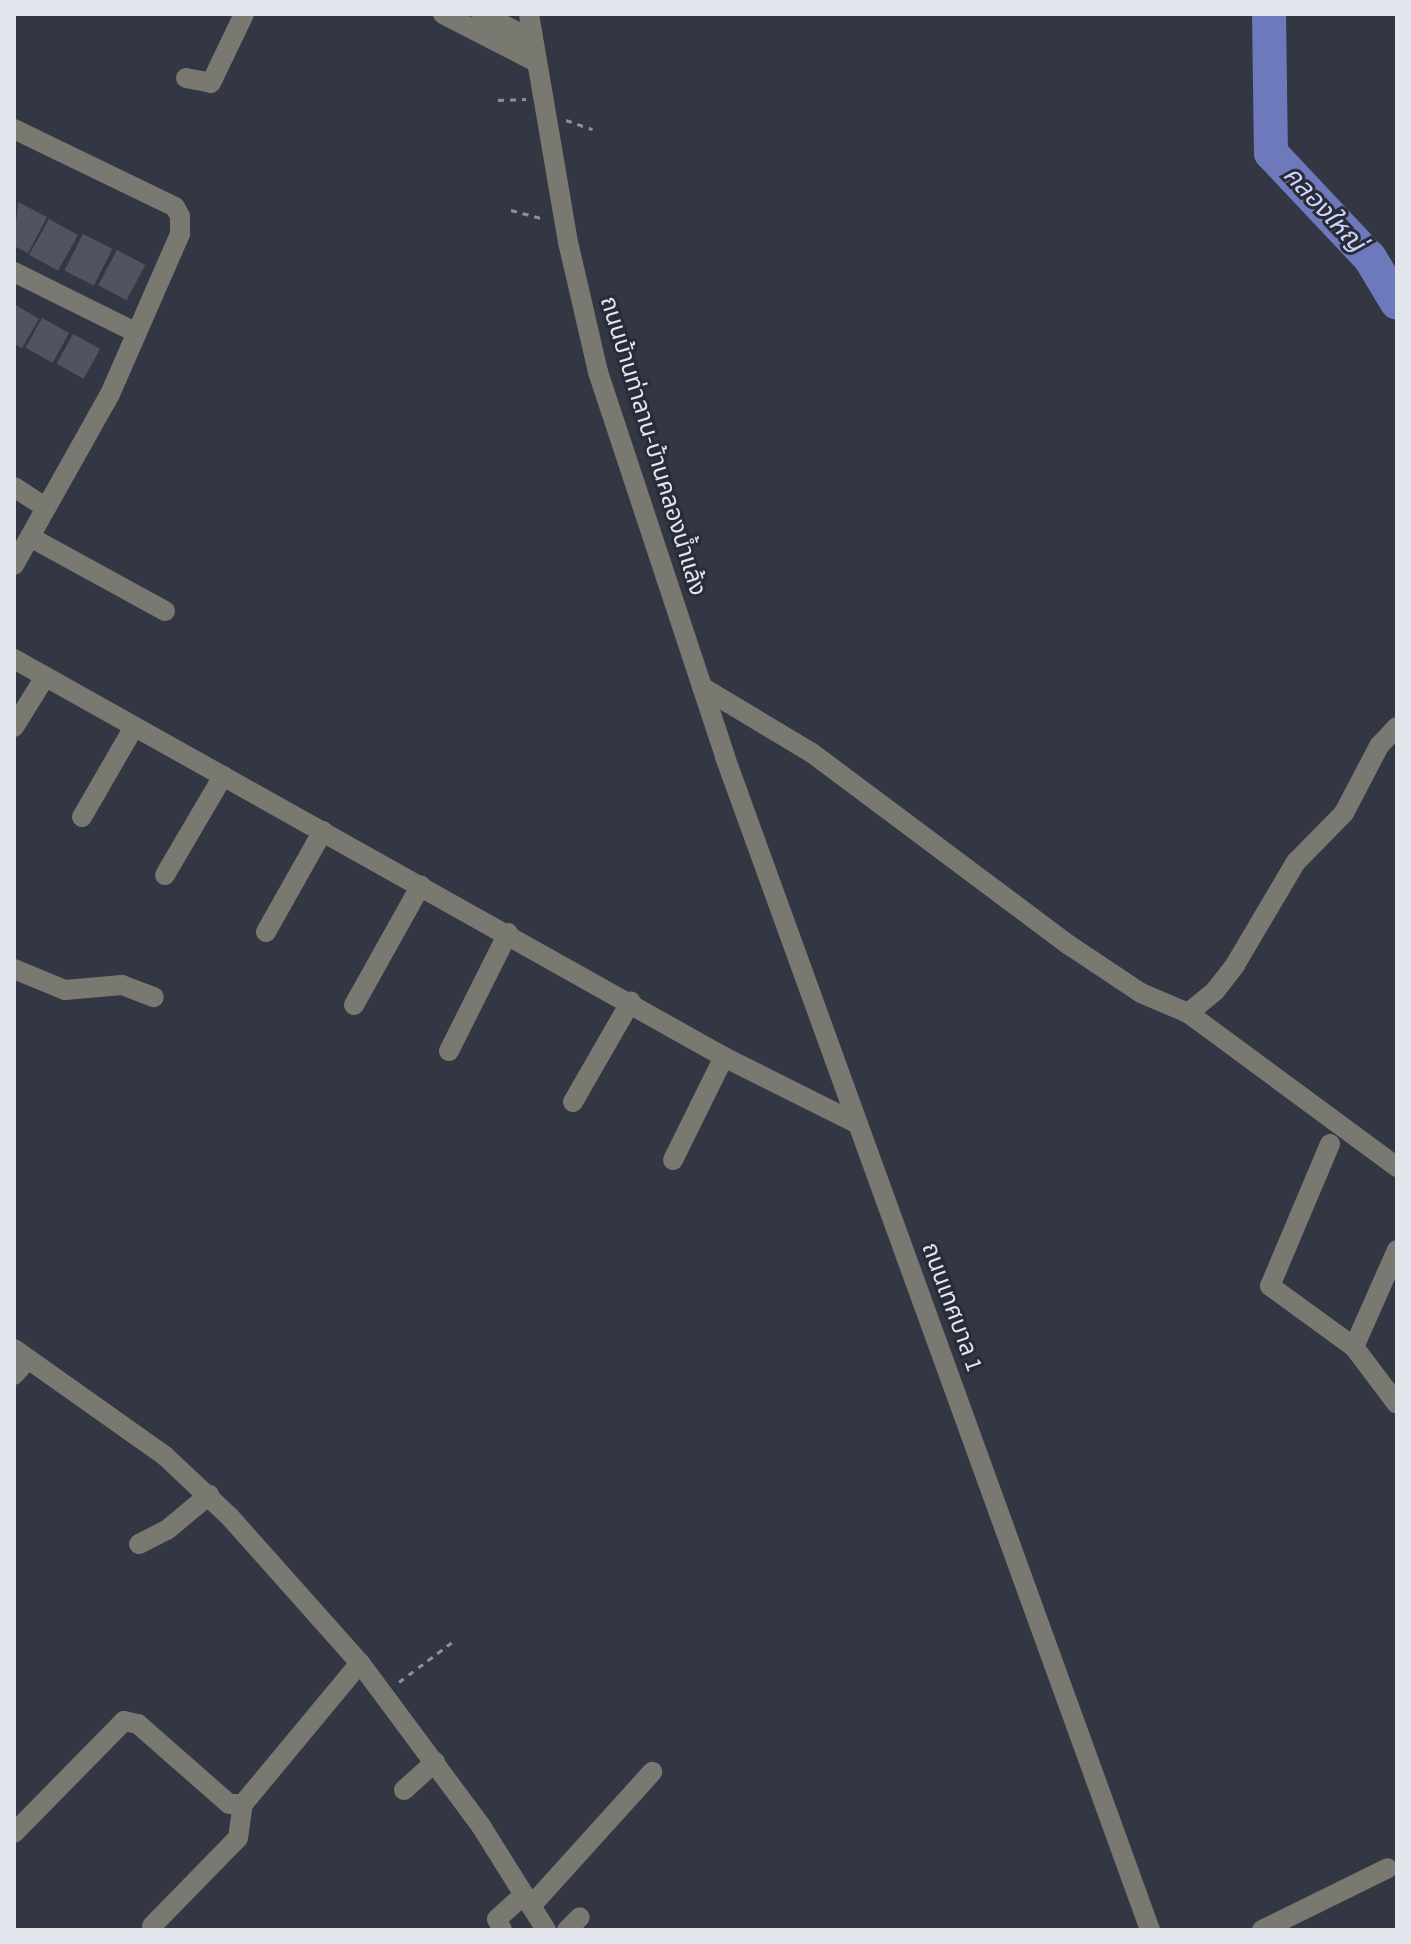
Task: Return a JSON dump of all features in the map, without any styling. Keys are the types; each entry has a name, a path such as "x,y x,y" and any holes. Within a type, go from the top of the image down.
{"street":[{"path":"186,78 211,83 244,14"},
{"path":"443,14 536,62"},
{"path":"481,14 532,39"},
{"name":"ถนนบ้านท่าลาน-บ้านคลองน้ำแล้ง","path":"529,14 564,224 598,372 704,694"},
{"path":"14,129 175,207 180,216 180,234 110,394 14,565"},
{"path":"14,272 137,333"},
{"path":"14,487 46,508"},
{"path":"30,537 165,611"},
{"path":"14,659 631,1001 724,1057 858,1124"},
{"path":"14,727 45,677"},
{"path":"704,694 812,753 1069,945 1141,993 1188,1013 1397,1167"},
{"name":"ถนนเทศบาล 1","path":"704,694 1150,1930"},
{"path":"82,817 134,727"},
{"path":"1188,1013 1215,991 1235,965 1296,862 1344,813 1379,746 1397,727"},
{"path":"165,875 223,776"},
{"path":"266,932 323,831"},
{"path":"354,1005 421,885"},
{"path":"449,1051 508,933"},
{"path":"14,969 65,990 122,985 154,997"},
{"path":"573,1102 631,1001"},
{"path":"673,1160 724,1057"},
{"path":"1330,1144 1270,1286 1354,1347 1397,1404"},
{"path":"1354,1347 1397,1250"},
{"path":"14,1375 21,1354 165,1456 209,1495 360,1663 435,1762 546,1930"},
{"path":"139,1544 167,1530 209,1495"},
{"path":"152,1926 238,1838 243,1804 360,1663"},
{"path":"14,1833 124,1721 138,1724 229,1804 243,1804"},
{"path":"404,1790 435,1762"},
{"path":"502,1930 497,1919 527,1901 652,1772"},
{"path":"1262,1930 1388,1868"}],"path":[{"path":"498,100 542,99"},
{"path":"511,210 564,224"},
{"path":"382,1692 455,1640"}],"building":[{"path":"18,202 47,217 28,253 14,246"},
{"path":"49,219 78,235 58,271 29,255"},
{"path":"83,234 112,249 94,286 64,271"},
{"path":"117,250 145,265 126,300 98,285"},
{"path":"14,304 39,319 22,348 14,344"},
{"path":"42,318 69,333 53,363 26,348"},
{"path":"73,334 100,349 84,379 57,364"}],"waterway":[{"name":"คลองใหญ่","path":"1269,14 1271,153 1370,258 1397,303"}]}
